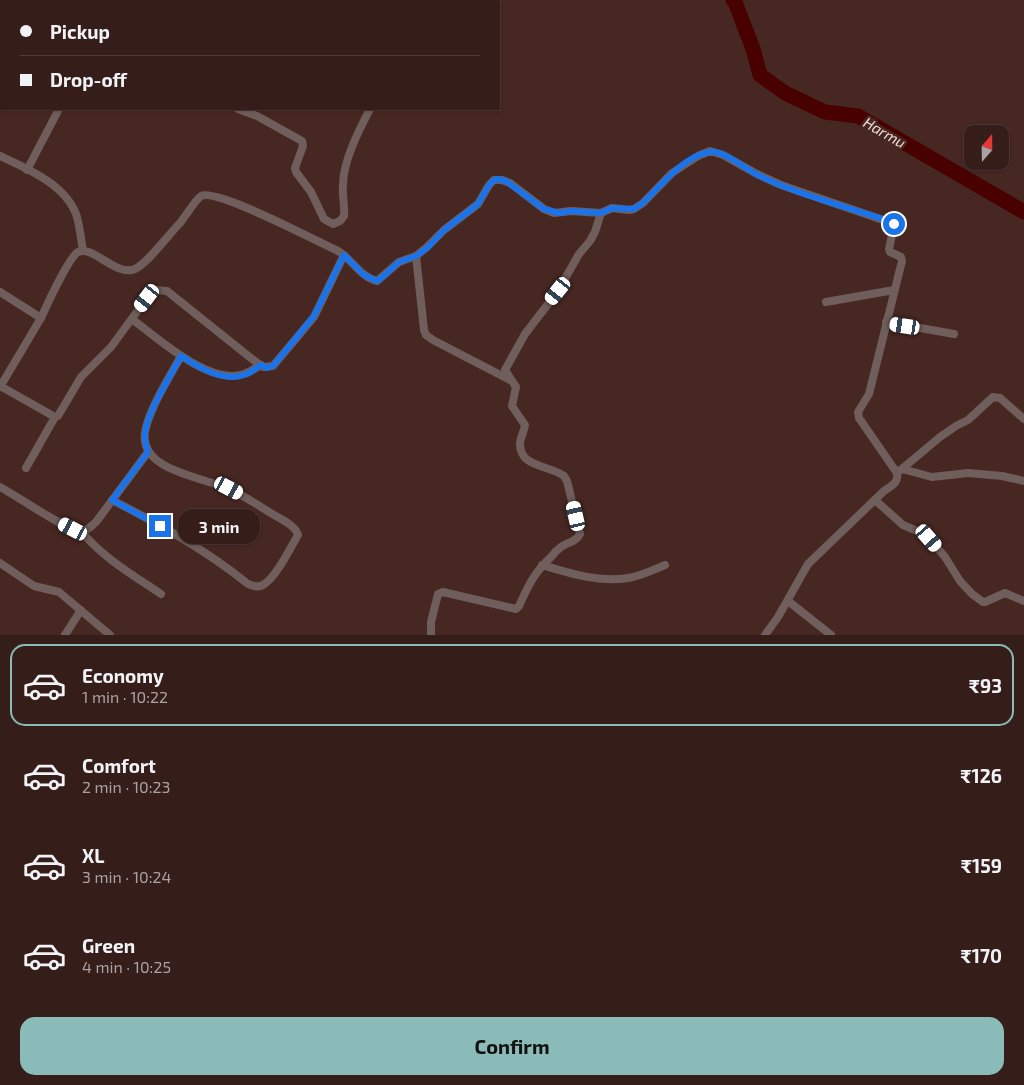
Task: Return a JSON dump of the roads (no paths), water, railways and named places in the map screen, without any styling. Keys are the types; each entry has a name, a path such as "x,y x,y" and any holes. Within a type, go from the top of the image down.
{"street":[{"path":"27,170 58,110"},
{"path":"241,110 256,116 302,141 303,146 296,166 296,172 311,192 324,219 333,224 340,222 344,216 343,185 345,172 360,128 369,110"},
{"path":"55,417 0,386 73,257 78,252 89,252 115,267 128,270 136,268 145,261 188,214 198,199 205,195 228,200 344,255 364,275 377,281 399,262 416,256 427,248 457,219 478,204 494,180 510,183 544,209 551,212 601,213 612,208 629,210 638,207 672,173 706,152 715,152 781,185 892,223 894,226 889,249 890,252 902,259 869,394 858,412 859,418 899,471 932,477 968,473 1002,476 1024,481"},
{"path":"0,156 58,188 68,200 76,216 83,251"},
{"path":"430,635 431,622 438,594 443,592 516,609 531,578 561,547 576,540 580,534 568,481 564,476 529,462 522,455 520,442 525,425 512,406 516,390 513,382 505,372 525,334 558,291 579,254 590,241 601,213"},
{"path":"26,468 55,417 59,416 81,377 110,347 157,290 167,291 267,368 273,366 304,331 321,304 344,255"},
{"path":"416,256 426,335 513,382"},
{"path":"826,302 894,290"},
{"path":"0,292 40,318"},
{"path":"132,319 181,356 210,372 243,375 261,365"},
{"path":"886,322 954,334"},
{"path":"112,500 203,550 248,584 255,586 262,586 274,574 298,535 295,529 229,488 169,468 159,463 148,452 145,438 147,424 181,356"},
{"path":"765,635 788,601 811,560 894,484 899,471 948,432 968,420 993,397 1000,398 1024,419"},
{"path":"0,487 58,522 81,531 87,530 96,522 148,452"},
{"path":"875,500 902,525 929,538 945,557 966,588 977,598 985,602 1005,593 1024,600"},
{"path":"81,531 91,544 110,560 161,594"},
{"path":"0,563 34,586 59,592 110,635"},
{"path":"542,566 569,573 608,579 627,579 665,565"},
{"path":"788,601 832,635"},
{"path":"65,635 81,610"}],"waterway":[{"name":"Harmu","path":"733,0 753,49 760,75 785,93 825,112 858,116 1024,212"}]}
